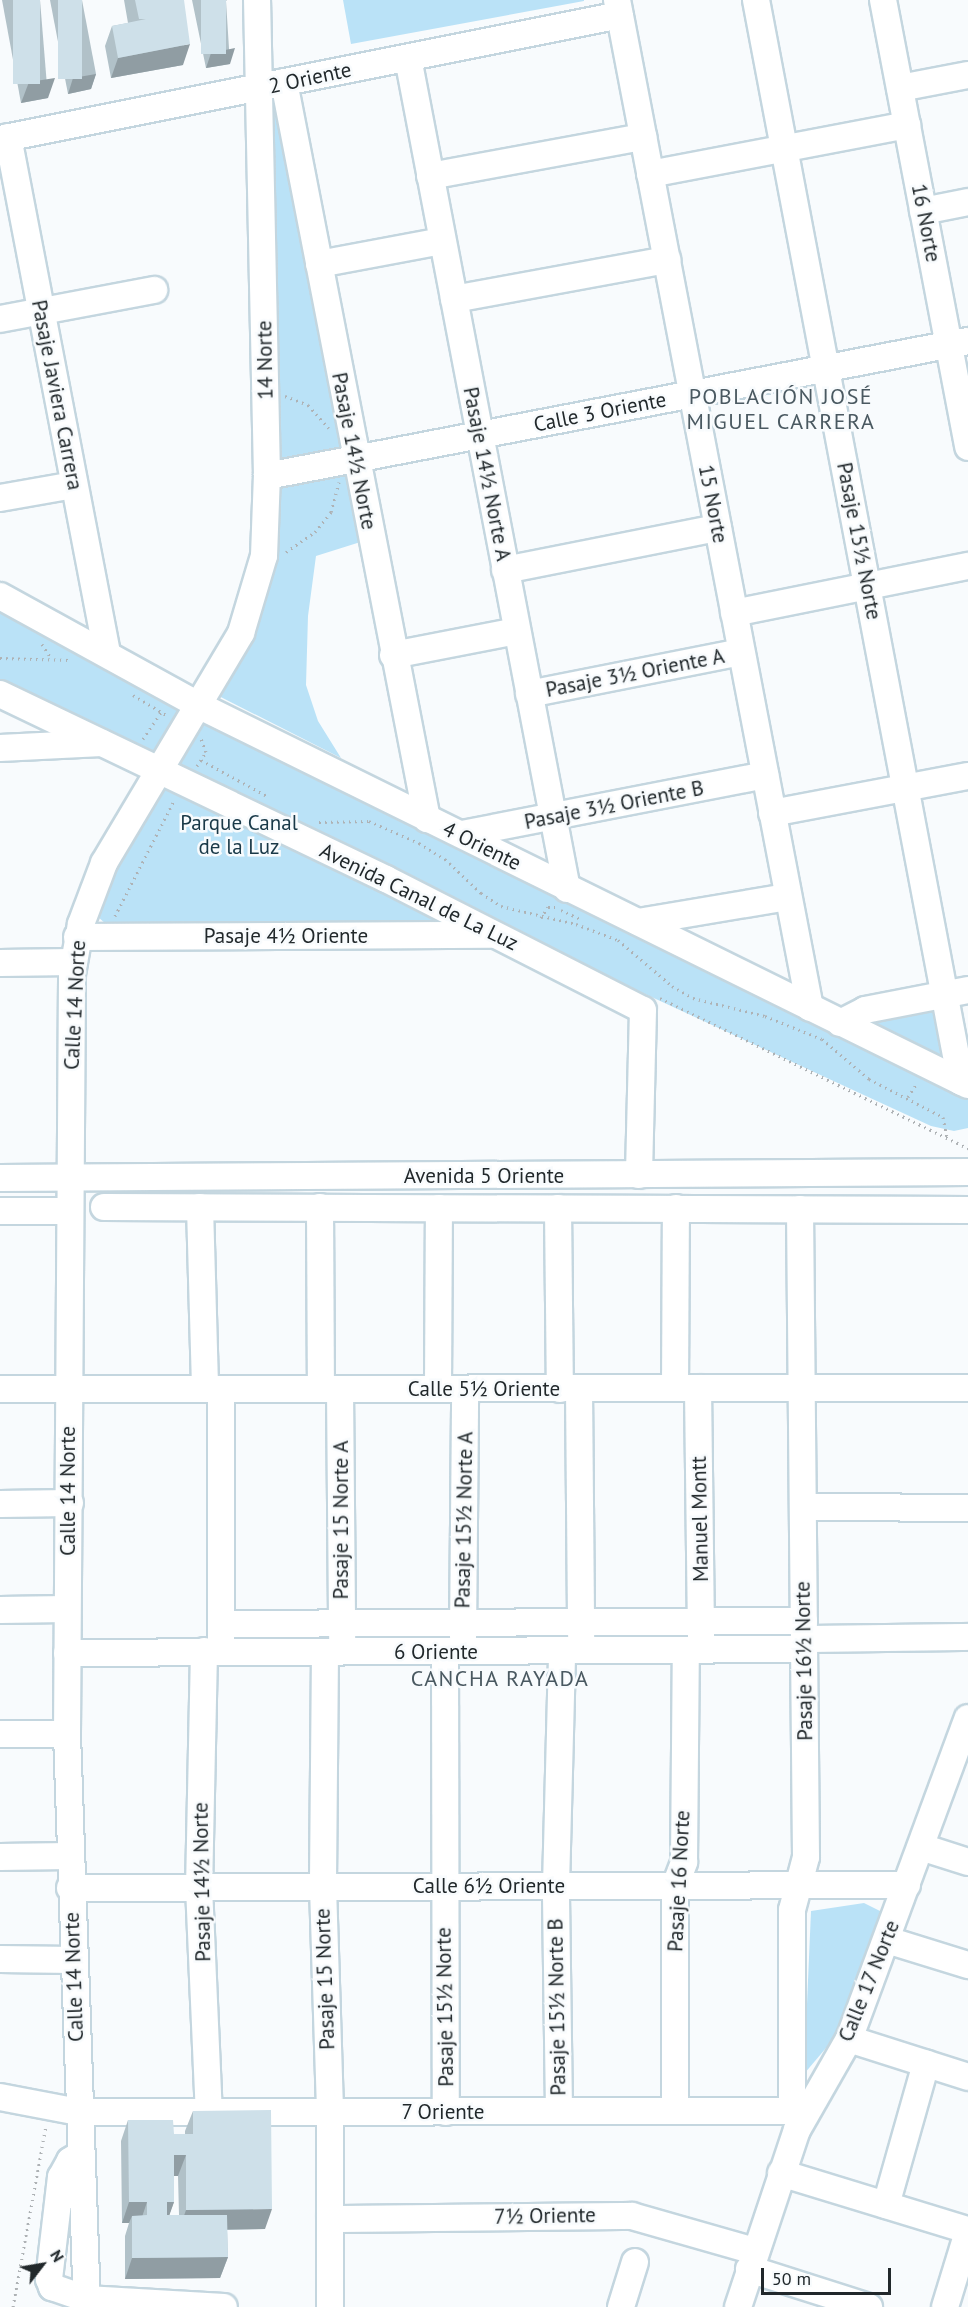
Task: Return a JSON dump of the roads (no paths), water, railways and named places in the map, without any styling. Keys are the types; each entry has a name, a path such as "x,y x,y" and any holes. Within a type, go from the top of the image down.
{"street":[{"name":"14 Norte","path":"193,717 241,633 264,556 267,476 257,0"},
{"name":"Pasaje 15½ Norte","path":"756,0 906,788 956,992 965,1084"},
{"name":"16 Norte","path":"884,0 923,211 958,343 968,447"},
{"name":"2 Oriente","path":"4,138 408,58 618,8"},
{"name":"15 Norte","path":"618,8 810,1008"},
{"name":"Pasaje 14½ Norte A","path":"408,58 567,889"},
{"path":"900,88 968,75"},
{"name":"Pasaje 14½ Norte","path":"284,82 319,264 347,461 393,655 427,819"},
{"path":"650,174 907,125"},
{"path":"430,176 643,137"},
{"name":"Pasaje Javiera Carrera","path":"4,138 41,311 107,652"},
{"path":"923,211 968,202"},
{"path":"319,264 442,241"},
{"path":"454,299 667,260"},
{"path":"0,319 154,290"},
{"name":"Calle 3 Oriente","path":"267,476 958,343"},
{"path":"0,498 74,485"},
{"path":"505,570 718,528"},
{"path":"734,613 968,566"},
{"name":"4 Oriente","path":"0,596 107,652 167,702 193,717 462,834 567,889 965,1084"},
{"path":"393,655 517,631"},
{"name":"Pasaje 3½ Oriente A","path":"529,694 741,652"},
{"name":"Avenida Canal de La Luz","path":"0,694 132,755 158,770 643,1010 639,1175"},
{"name":"Calle 14 Norte","path":"87,2303 70,1888 67,1734 69,1178 75,950 104,863 158,770 193,717"},
{"path":"0,748 105,743"},
{"name":"Pasaje 3½ Oriente B","path":"462,834 765,776"},
{"path":"772,813 968,776"},
{"path":"638,922 788,897"},
{"name":"Pasaje 4½ Oriente","path":"0,963 75,950 107,937 495,935"},
{"path":"840,1023 865,1010 956,992"},
{"name":"Avenida 5 Oriente","path":"0,1178 968,1172"},
{"path":"104,1207 968,1210"},
{"name":"Pasaje 14½ Norte","path":"200,1207 213,1388 221,1624 213,1652 199,1887 209,2112"},
{"name":"Pasaje 15 Norte A","path":"320,1207 342,1623 334,1652"},
{"path":"438,1389 439,1208"},
{"name":"Pasaje 15½ Norte B","path":"558,1208 570,1389 581,1623 572,1651 556,1886 558,2111"},
{"name":"Manuel Montt","path":"676,1208 701,1622 693,1651"},
{"name":"Pasaje 16½ Norte","path":"799,2111 792,1910 806,1857 800,1209"},
{"path":"0,1211 69,1211"},
{"name":"Calle 5½ Oriente","path":"0,1389 968,1388"},
{"name":"Pasaje 15½ Norte A","path":"454,1651 462,1622 465,1389"},
{"path":"0,1504 69,1503"},
{"path":"803,1507 968,1508"},
{"path":"0,1610 66,1609"},
{"name":"6 Oriente","path":"221,1624 701,1622 804,1636 968,1638"},
{"name":"6 Oriente","path":"67,1653 693,1651 804,1636"},
{"name":"Pasaje 15½ Norte","path":"446,2112 443,1887 454,1651"},
{"name":"Pasaje 16 Norte","path":"675,2111 675,1886 684,1863 693,1651"},
{"name":"Pasaje 15 Norte","path":"330,2307 330,2112 323,1887 334,1652"},
{"name":"Calle 17 Norte","path":"738,2307 799,2111 849,2039 921,1847 962,1754 968,1718"},
{"path":"0,1734 67,1734"},
{"path":"921,1847 968,1862"},
{"path":"0,1857 69,1856"},
{"name":"Calle 6½ Oriente","path":"70,1888 907,1886"},
{"path":"887,1940 968,1965"},
{"path":"0,1959 73,1960"},
{"path":"849,2039 968,2078"},
{"path":"886,2205 926,2064"},
{"name":"7 Oriente","path":"0,2097 80,2112 799,2111"},
{"path":"81,2154 65,2165 61,2177 49,2279 57,2291 87,2303 224,2307"},
{"path":"780,2173 968,2231 945,2307"},
{"name":"7½ Oriente","path":"330,2219 632,2216 752,2260 869,2307"},
{"path":"621,2307 635,2262"}],"district":[{"name":"POBLACIÓN JOSÉ MIGUEL CARRERA","path":"781,408"},
{"name":"CANCHA RAYADA","path":"500,1679"}],"park label":[{"name":"Parque Canal de la Luz","path":"239,835"}]}
